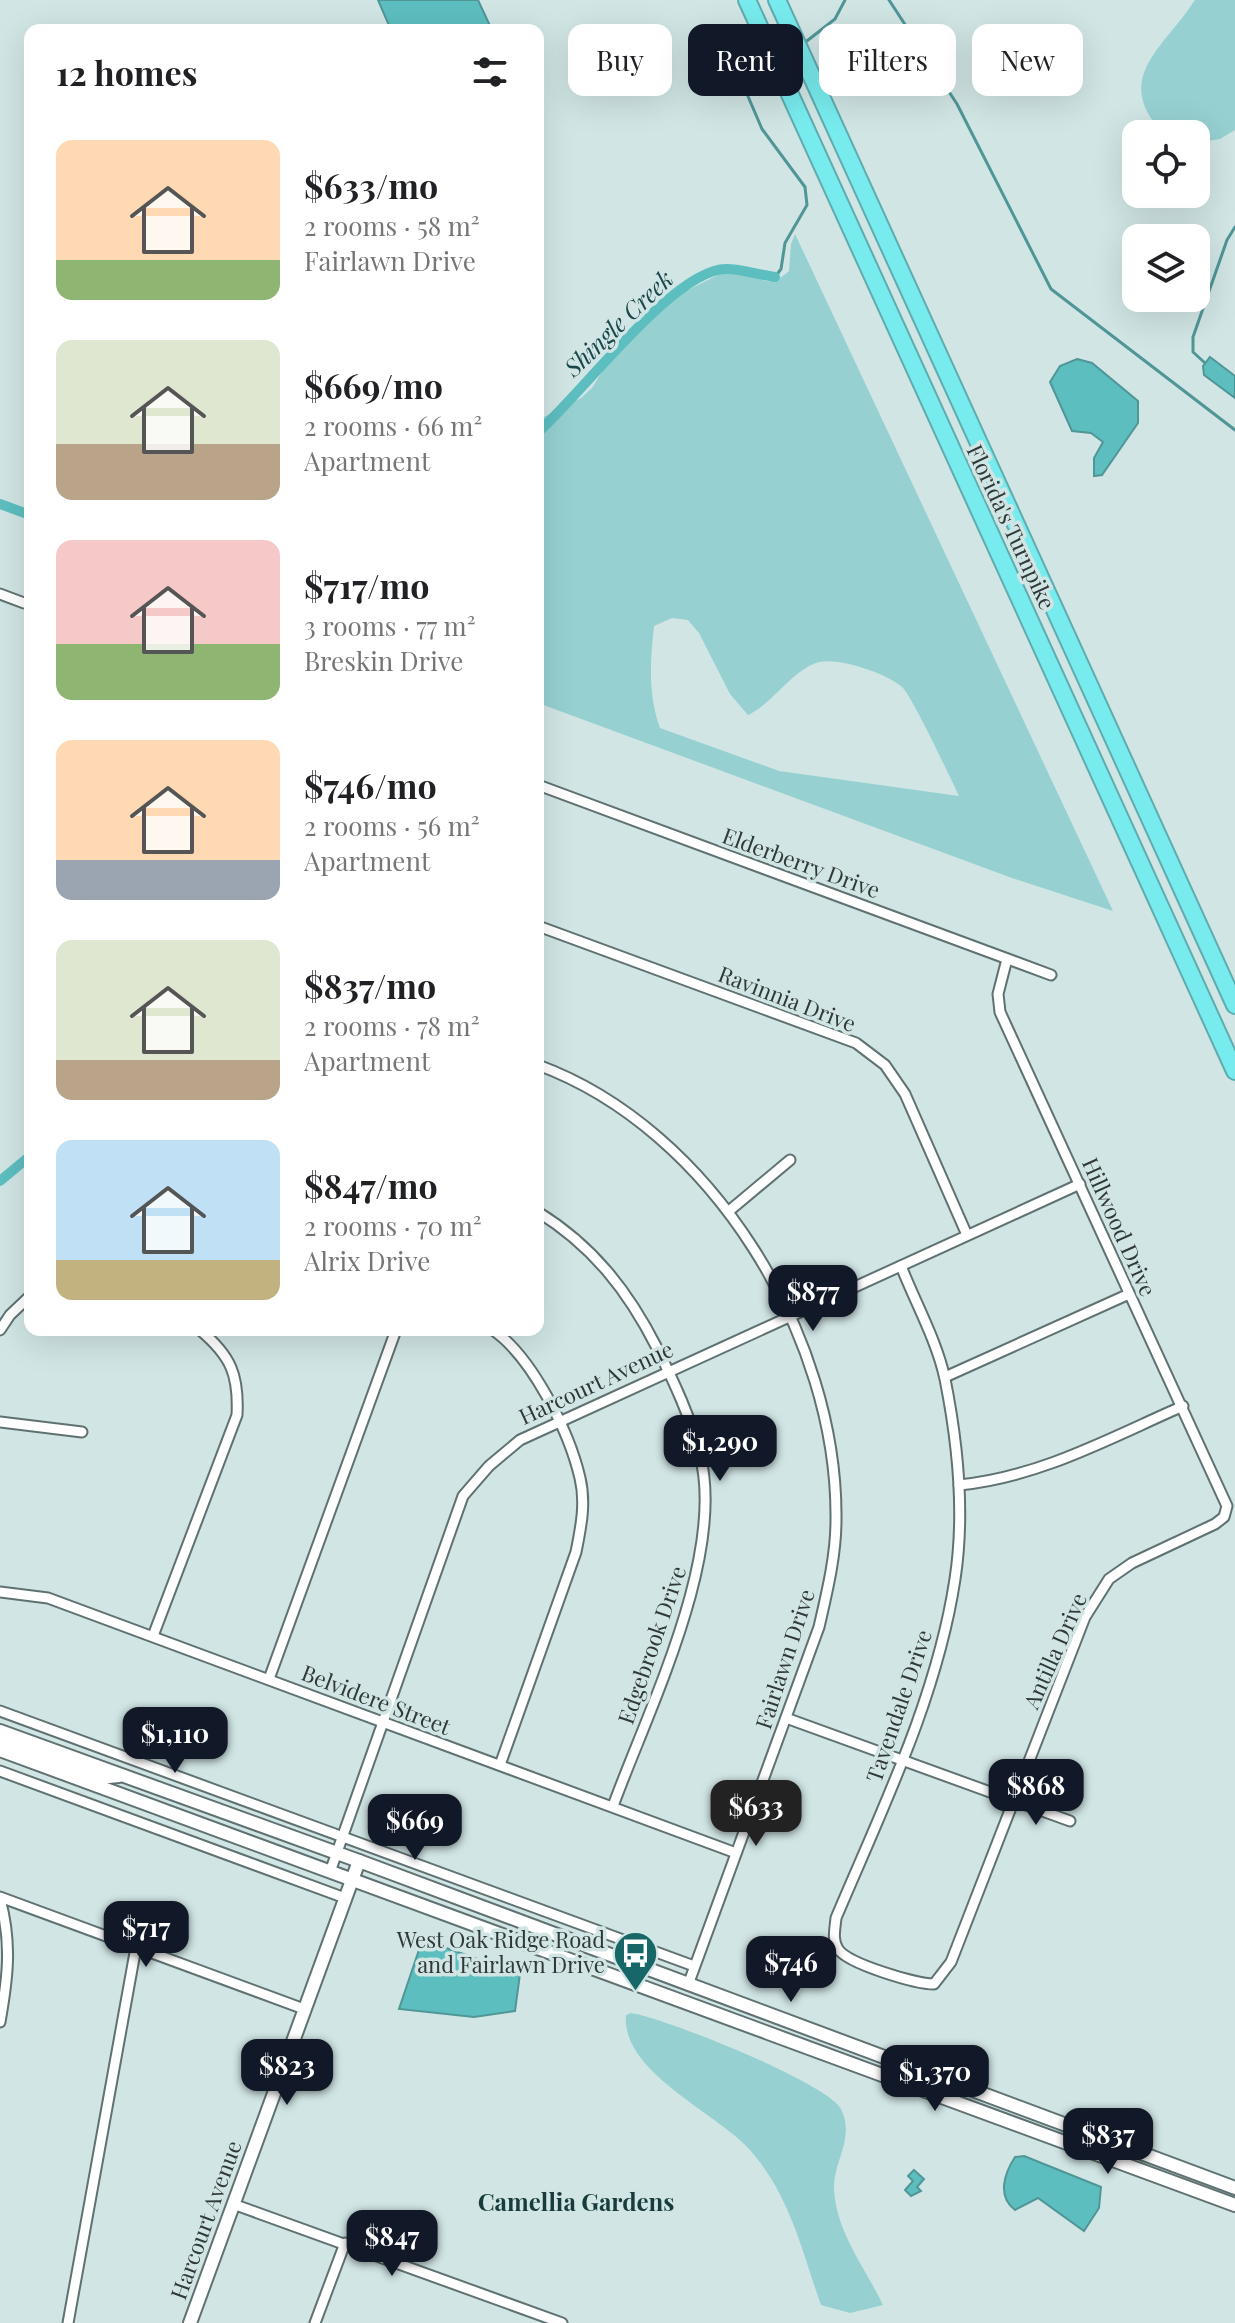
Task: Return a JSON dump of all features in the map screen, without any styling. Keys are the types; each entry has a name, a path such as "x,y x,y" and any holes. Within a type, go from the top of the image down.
{"highway":[{"name":"Florida's Turnpike","path":"747,0 1235,1071"},
{"name":"Florida's Turnpike","path":"779,3 1235,1005"}],"street":[{"path":"0,594 24,603"},
{"name":"Elderberry Drive","path":"544,787 1051,975"},
{"name":"Ravinnia Drive","path":"544,928 856,1043 885,1065 905,1094 967,1235"},
{"name":"Hillwood Drive","path":"1007,959 998,994 1000,1012 1227,1506"},
{"name":"Fairlawn Drive","path":"544,1068 607,1101 659,1136 729,1211 772,1280 818,1390 834,1478 836,1520 832,1567 819,1627 688,1985"},
{"path":"729,1211 790,1160"},
{"name":"Harcourt Avenue","path":"330,1872 463,1496 489,1466 520,1440 1080,1184"},
{"name":"Edgebrook Drive","path":"544,1216 569,1234 617,1280 634,1304 668,1370 701,1458 705,1507 695,1586 613,1806"},
{"name":"Tavendale Drive","path":"901,1266 945,1377 959,1485 955,1579 936,1665 902,1760 836,1918 834,1938 838,1950 848,1958 921,1984 934,1984 951,1962"},
{"path":"945,1377 1129,1294"},
{"path":"0,1330 24,1302"},
{"path":"153,1636 237,1415 238,1383 228,1360 206,1336"},
{"path":"269,1679 394,1336"},
{"path":"499,1336 521,1356 560,1424 580,1478 583,1515 576,1552 500,1765"},
{"path":"959,1485 995,1481 1050,1465 1183,1406"},
{"path":"0,1422 82,1432"},
{"name":"Antilla Drive","path":"951,1962 1085,1617 1109,1579 1132,1563 1215,1524 1224,1517 1227,1506"},
{"name":"Belvidere Street","path":"0,1592 48,1598 736,1853"},
{"path":"0,1711 694,1966"},
{"path":"786,1718 1070,1821"},
{"path":"0,1731 359,1861 1235,2188"},
{"path":"0,1741 98,1778 122,1775"},
{"path":"0,1750 1235,2205"},
{"path":"0,1771 345,1898"},
{"name":"Harcourt Avenue","path":"190,2323 359,1861"},
{"path":"0,1898 304,2009"},
{"path":"0,1898 9,1937 10,1968 0,2022"},
{"path":"68,2323 136,1947"},
{"path":"570,1960 580,1956 598,1961 682,1993 688,1985"},
{"path":"993,2115 997,2101"},
{"path":"233,2204 562,2323"},
{"path":"315,2323 345,2243"}],"shaded area":[{"path":"378,0 478,0 489,24 388,24"},
{"path":"1195,0 1235,0 1235,130 1220,139 1210,141 1210,120 1154,120 1142,95 1148,63"},
{"path":"795,234 1113,911 1012,878 544,705 544,417 581,398 592,388 621,341 674,297 732,268 766,281 780,278 789,271","holes":["672,618 688,620 699,633 730,694 748,715 798,673 824,661 873,671 902,687 959,796 779,771 660,728 653,703 651,678 654,626"]},
{"path":"1210,357 1235,376 1235,398 1204,375 1203,366"},
{"path":"1077,359 1092,363 1138,401 1138,423 1102,475 1094,476 1094,458 1103,442 1091,433 1072,431 1050,382 1060,366"},
{"path":"427,1941 520,1974 515,2011 474,2017 399,2009 421,1944"},
{"path":"631,2013 676,2026 744,2053 807,2084 841,2109 846,2130 835,2177 836,2203 845,2234 883,2305 850,2313 821,2305 793,2224 764,2167 735,2136 673,2090 638,2055 628,2036 626,2015"},
{"path":"1024,2156 1101,2187 1099,2208 1084,2231 1038,2198 1015,2210 1009,2204 1004,2192 1005,2178 1015,2157"},
{"path":"914,2170 924,2179 917,2187 921,2191 911,2196 905,2190 913,2181 908,2176"}],"waterway":[{"name":"Shingle Creek","path":"803,44 835,19 845,0"},
{"path":"889,0 957,104 1051,289 1235,430"},
{"name":"Shingle Creek","path":"748,96 762,129 805,187 807,205 785,243 781,269 775,277"},
{"path":"1205,363 1193,352 1193,337 1227,240 1235,227"},
{"name":"Shingle Creek","path":"544,426 628,337 681,289 705,275 726,269 775,277"},
{"path":"0,504 24,513"},
{"name":"Shingle Creek","path":"0,1181 24,1161"}],"place":[{"name":"West Oak Ridge Road and Fairlawn Drive","path":"636,1992"}],"district":[{"name":"Camellia Gardens","path":"576,2203"}]}
